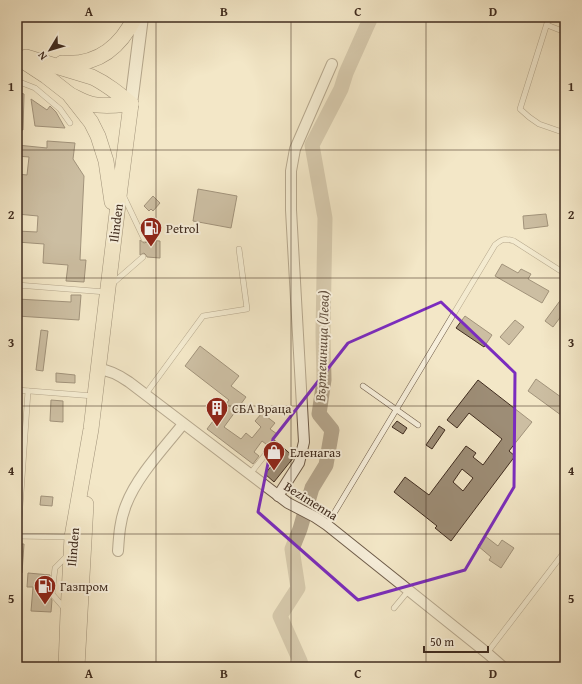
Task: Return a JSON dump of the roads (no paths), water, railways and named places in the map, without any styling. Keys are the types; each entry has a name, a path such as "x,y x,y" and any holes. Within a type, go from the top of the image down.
{"main road":[{"path":"40,61 69,64 82,63 102,56 122,38 134,17"},
{"path":"17,56 40,61 92,77 113,89 132,104"},
{"path":"17,56 69,94 84,101 108,106 132,104"},
{"path":"69,94 91,122 98,136 109,175 115,227"},
{"name":"Ilinden","path":"66,667 72,545 91,429 115,227 132,104"},
{"name":"Ilinden","path":"77,667 91,429"}],"street":[{"name":"Ilinden","path":"132,104 142,17"},
{"path":"278,496 299,463 304,442 291,210 291,171 296,149 332,64"},
{"name":"Bezimenna","path":"98,369 116,373 278,496 327,525 503,667"},
{"path":"118,551 120,528 129,498 139,480 183,424"}],"lane":[{"path":"549,17 520,109 539,124 565,133"},
{"path":"547,25 565,32"},
{"path":"17,81 35,88 60,109 70,123"},
{"path":"120,188 144,239"},
{"path":"327,525 495,245 502,239 514,241 564,273"},
{"path":"145,395 203,316 247,309 238,249"},
{"path":"17,285 108,290 143,257"},
{"path":"363,386 418,425"},
{"path":"17,390 95,396"},
{"path":"28,391 17,536 72,545"},
{"path":"250,474 265,454"},
{"path":"487,653 565,551"},
{"path":"394,608 408,590"}],"waterway":[{"name":"Въртешница (Лева)","path":"302,667 280,616 298,588 292,549 300,529 312,488 326,465 332,430 319,414 324,380 323,333 325,218 312,145 341,89 346,73 371,17"}],"place":[{"name":"Petrol","path":"151,248"},
{"name":"СБА Враца","path":"217,428"},
{"name":"Еленагаз","path":"274,472"},
{"name":"Газпром","path":"45,606"}]}
